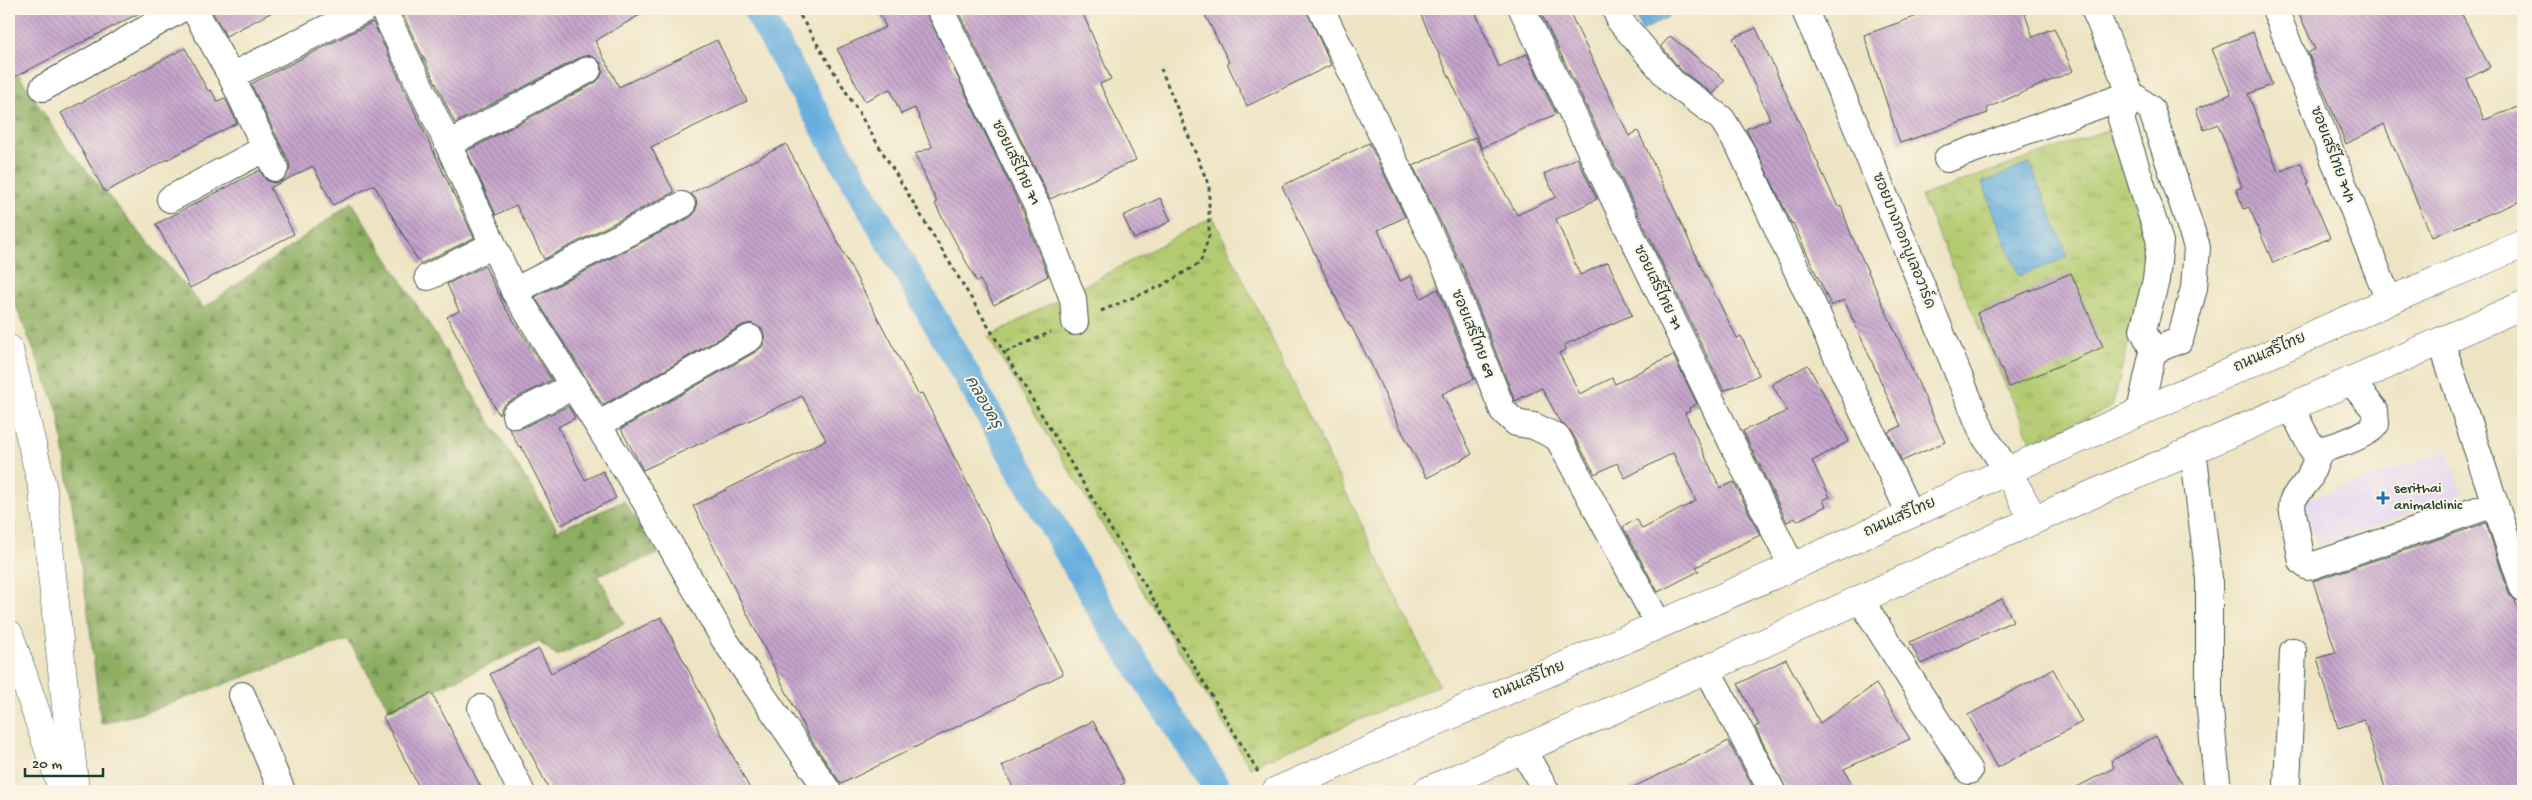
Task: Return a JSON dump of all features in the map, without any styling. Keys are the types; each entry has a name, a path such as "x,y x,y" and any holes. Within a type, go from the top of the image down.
{"main road":[{"name":"ถนนเสรีไทย","path":"1267,782 1370,750 1792,567 2389,300 2523,244"},
{"path":"1427,791 1707,669 2034,520 2523,305"},
{"path":"9,349 43,490 75,791"},
{"path":"2007,470 2034,520"},
{"path":"9,634 63,791"}],"street":[{"path":"43,88 181,9"},
{"path":"170,199 271,158 231,76 194,9"},
{"path":"231,76 365,9"},
{"path":"383,9 448,144 514,291 645,500 724,639 828,791"},
{"name":"ซอยเสรีไทย 71","path":"940,9 1038,208 1072,299 1075,322"},
{"name":"ซอยเสรีไทย 69","path":"1320,9 1447,270 1503,411 1516,423 1534,426 1558,438 1659,625"},
{"name":"ซอยเสรีไทย 71","path":"1522,9 1792,567"},
{"path":"1615,9 1620,21 1672,82 1722,118 1741,150 1910,514"},
{"name":"ซอยบางกอกบูเลอวาร์ด","path":"1804,9 1853,118 1983,434 2007,470"},
{"path":"2094,9 2131,94 2151,109 2197,247 2194,288 2180,340 2154,351"},
{"name":"ซอยเสรีไทย 71/1","path":"2275,9 2389,300"},
{"path":"448,144 588,70"},
{"path":"1948,159 2131,94"},
{"path":"2131,94 2121,119 2160,242 2156,280 2143,330 2154,351 2140,411"},
{"path":"514,291 682,205"},
{"path":"2160,242 2197,247"},
{"path":"428,277 493,245"},
{"path":"598,425 750,338"},
{"path":"2441,341 2523,588"},
{"path":"2290,407 2312,449 2320,450 2369,432 2376,424 2375,410 2350,380"},
{"path":"516,415 574,386"},
{"path":"2193,450 2208,578 2209,700 2218,791"},
{"path":"2320,450 2309,480 2294,499 2292,507 2302,562 2306,566 2495,504"},
{"path":"1860,599 1969,771"},
{"path":"2288,791 2293,651"},
{"path":"1707,669 1772,791"},
{"path":"242,695 282,791"},
{"path":"481,708 521,791"},
{"path":"1523,750 1546,791"}],"path":[{"path":"796,9 1267,782"},
{"path":"1006,352 1162,286 1200,263 1209,236 1209,186 1161,69"}],"shaded area":[{"name":"serithai animalclinic","path":"2447,450 2463,494 2319,546 2302,502"}],"green space":[{"path":"9,60 65,145 204,308 352,202 558,530 624,501 658,554 598,575 624,624 557,656 539,642 390,710 348,640 146,712 101,724 88,612 58,411 9,289"},
{"path":"2113,128 2150,259 2112,407 2031,442 1921,196"},
{"path":"1213,217 1439,685 1250,767 988,337"}],"water":[{"path":"1633,9 1674,9 1668,17 1642,31"},
{"path":"2030,163 2068,257 2019,276 1982,183"}],"building":[{"path":"9,9 147,9 9,80"},
{"path":"211,9 278,9 226,36"},
{"path":"400,9 650,9 595,41 619,87 717,40 747,101 651,147 674,192 544,259 516,205 496,215 467,151 595,83 603,71 601,63 589,55 581,57 455,123"},
{"path":"877,9 925,9 1024,214 1048,276 994,305 980,280 977,282 935,204 937,203 915,154 932,147 915,108 901,114 890,89 865,101 837,49 886,27"},
{"path":"957,9 1081,9 1111,79 1100,84 1136,160 1050,199"},
{"path":"1202,9 1306,9 1331,65 1247,106 1227,63 1229,62"},
{"path":"1418,9 1474,9 1499,67 1527,54 1556,114 1482,148"},
{"path":"1539,9 1568,9 1629,136 1638,131 1705,275 1737,338 1741,336 1759,375 1724,391"},
{"path":"1937,9 2023,9 2033,37 2054,28 2073,71 1987,108 1988,113 1900,143 1864,35"},
{"path":"2297,9 2459,9 2490,67 2467,79 2484,120 2523,105 2523,200 2432,237 2384,124 2346,144 2308,53 2315,49"},
{"path":"373,22 474,238 420,264 374,185 333,205 313,166 270,188 294,234 190,288 156,224 260,170 266,180 274,183 282,181 290,170 289,162 251,84"},
{"path":"1756,28 1838,207 1841,206 1851,234 1945,442 1902,461 1888,432 1901,426 1844,300 1831,306 1793,223 1746,129 1770,119 1733,38"},
{"path":"2253,32 2272,85 2248,94 2278,172 2301,163 2309,183 2307,184 2330,238 2273,263 2249,207 2244,209 2236,189 2242,187 2218,124 2204,130 2196,109 2231,94 2212,49"},
{"path":"1670,36 1725,80 1713,94 1682,71 1661,46"},
{"path":"185,48 208,91 211,90 217,101 225,98 237,123 105,192 61,113"},
{"path":"1475,137 1517,215 1556,197 1544,174 1577,158 1597,199 1556,219 1580,275 1608,262 1632,315 1564,345 1566,350 1559,353 1580,394 1612,378 1615,384 1673,355 1697,404 1689,408 1690,411 1685,413 1720,488 1734,482 1760,535 1696,567 1699,571 1658,592 1623,527 1637,519 1642,529 1696,501 1673,453 1625,478 1617,463 1595,474 1571,431 1560,422 1542,388 1515,401 1461,263 1413,166"},
{"path":"1369,143 1405,217 1378,230 1400,281 1411,276 1421,298 1438,289 1474,379 1442,394 1472,454 1427,478 1399,426 1371,364 1350,327 1282,186"},
{"path":"786,144 918,394 922,393 1063,674 841,784 808,735 693,506 826,440 802,396 643,470 621,429 757,351 763,346 765,339 763,330 751,323 743,325 603,405 535,297 689,218 694,214 697,206 696,199 691,193"},
{"path":"1160,198 1171,221 1134,239 1123,216"},
{"path":"485,266 504,306 552,380 508,402 502,407 499,415 447,317 459,311 447,284"},
{"path":"2071,273 2103,347 2009,387 1977,313"},
{"path":"1808,365 1849,441 1812,461 1830,497 1823,500 1826,506 1797,521 1795,518 1787,522 1743,431 1787,411 1772,384"},
{"path":"568,406 575,418 558,427 585,480 603,471 616,498 561,525 521,446 519,447 509,428 522,428"},
{"path":"2486,523 2509,593 2515,600 2523,626 2523,791 2386,791 2364,720 2338,728 2317,658 2336,653 2313,581"},
{"path":"2002,599 2013,621 1921,664 1910,642"},
{"path":"661,617 751,791 550,791 490,674 539,649 551,673"},
{"path":"1786,659 1820,723 1876,684 1910,739 1844,769 1856,791 1787,791 1755,727 1759,725 1738,684"},
{"path":"2053,669 2082,722 1997,768 1968,715"},
{"path":"432,693 483,791 421,791 383,717"},
{"path":"1093,721 1125,783 1108,791 1015,791 1002,766"},
{"path":"2156,736 2186,791 2069,791 2114,768 2111,761"},
{"path":"1728,741 1755,791 1625,791 1719,746"}],"waterway":[{"name":"คลองครุ","path":"756,9 1103,613 1219,791"}],"place":[{"name":"serithai animalclinic","path":"2383,498"}]}
